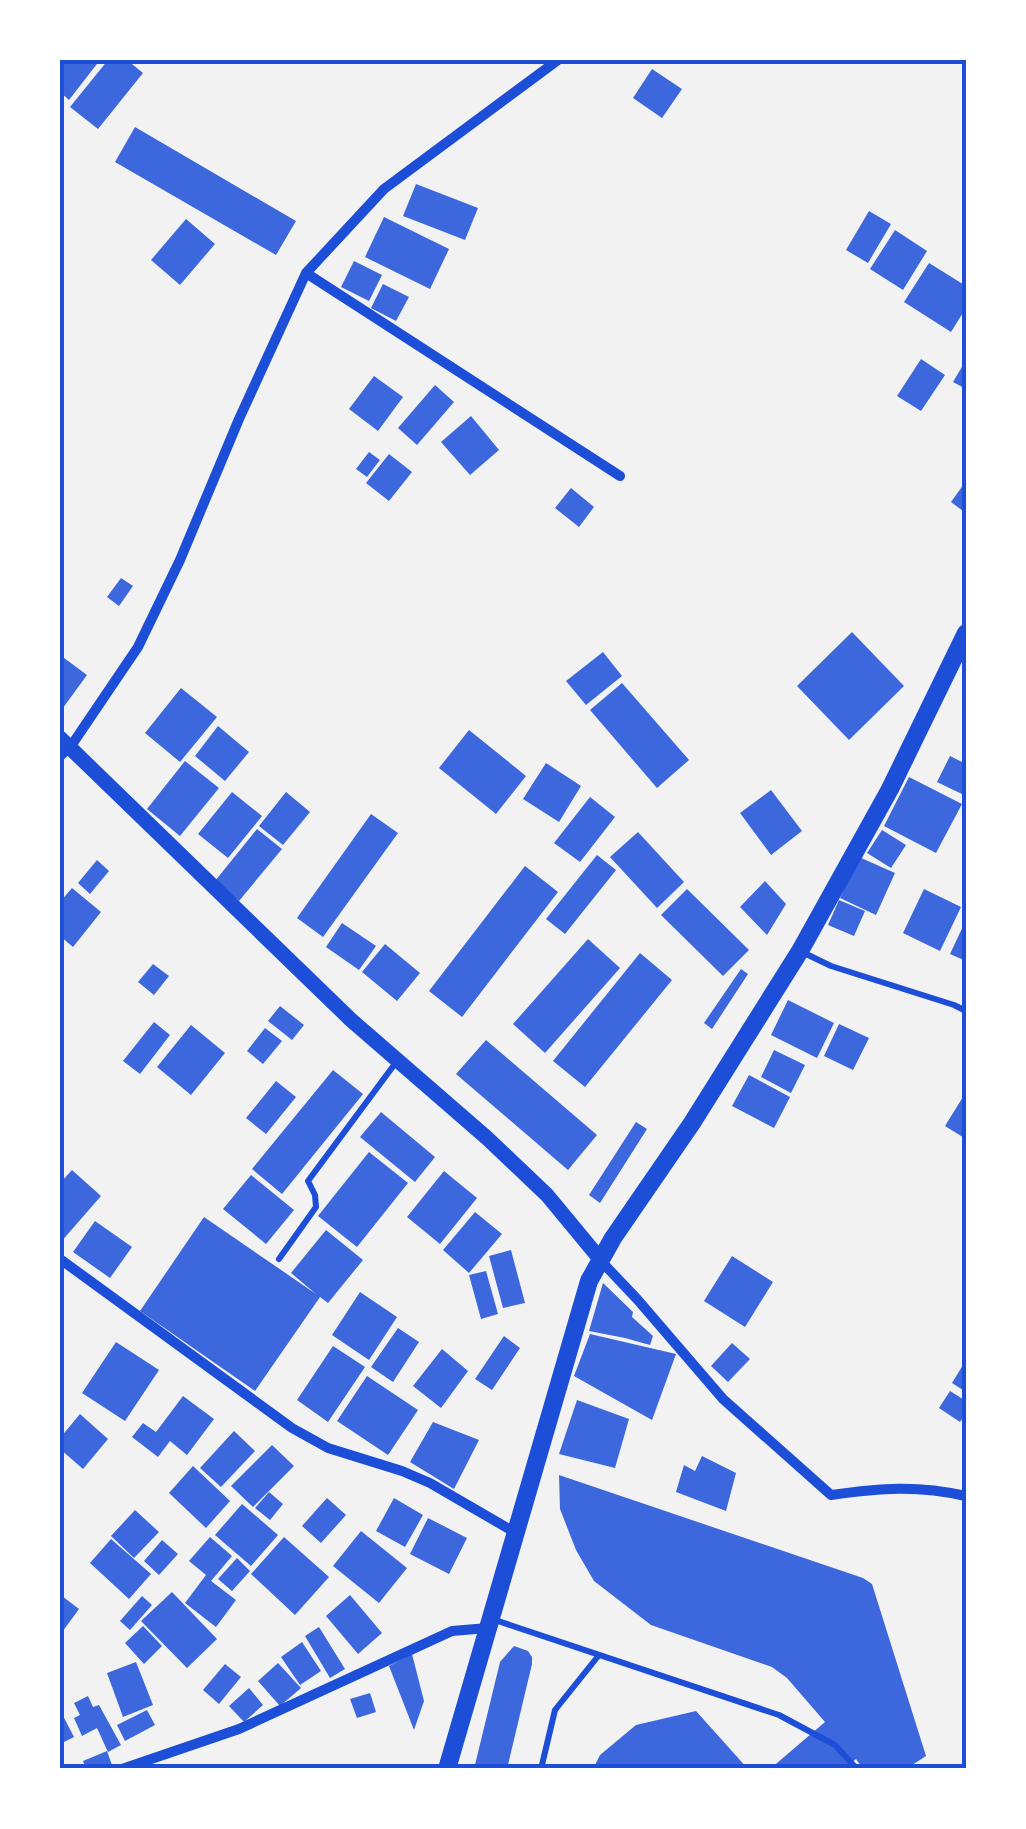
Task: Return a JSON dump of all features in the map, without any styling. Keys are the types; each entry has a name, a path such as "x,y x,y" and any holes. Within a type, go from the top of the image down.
{"main road":[{"path":"447,1769 589,1281 800,951 890,789 966,632"}],"street":[{"path":"558,60 384,190 306,273 138,647 64,747 287,959 547,1195 723,1399 832,1495 923,1488 966,1496"},
{"path":"306,273 620,476"},
{"path":"60,1259 292,1428 328,1448 430,1483 516,1532"},
{"path":"122,1769 239,1729 452,1632 489,1623"}],"lane":[{"path":"800,951 831,966 966,1011"},
{"path":"280,1259 316,1207 308,1180 398,1060"},
{"path":"489,1623 599,1655 779,1716 835,1745 857,1769"},
{"path":"541,1769 556,1710 599,1655"}],"building":[{"path":"60,60 100,60 69,100 60,92"},
{"path":"108,60 127,60 143,73 98,129 70,107"},
{"path":"652,69 682,89 662,118 633,98"},
{"path":"135,127 296,221 276,255 115,162"},
{"path":"416,184 478,208 465,240 403,216"},
{"path":"869,211 891,224 868,263 846,250"},
{"path":"384,217 449,249 430,289 365,257"},
{"path":"186,219 215,244 180,285 151,260"},
{"path":"895,230 927,251 903,290 870,269"},
{"path":"354,261 382,275 369,301 341,287"},
{"path":"929,263 966,286 966,308 951,332 904,302"},
{"path":"383,284 409,297 396,321 371,308"},
{"path":"921,359 945,375 921,411 897,396"},
{"path":"966,360 966,389 953,382"},
{"path":"374,376 403,397 378,431 349,409"},
{"path":"435,385 454,402 417,445 398,428"},
{"path":"471,416 499,450 470,475 441,442"},
{"path":"369,452 380,460 367,477 356,469"},
{"path":"389,454 412,472 389,501 366,483"},
{"path":"966,481 966,508 963,511 951,502"},
{"path":"571,488 594,507 579,527 555,508"},
{"path":"121,578 133,586 119,606 107,597"},
{"path":"852,632 904,686 849,740 797,686"},
{"path":"603,652 622,676 586,705 566,681"},
{"path":"60,655 87,675 60,712"},
{"path":"622,683 689,760 657,788 590,710"},
{"path":"181,688 217,717 180,762 145,733"},
{"path":"218,726 249,752 225,781 195,756"},
{"path":"469,730 526,776 496,814 439,768"},
{"path":"950,756 966,764 964,795 937,782"},
{"path":"185,761 219,788 180,836 147,809"},
{"path":"546,763 581,786 559,822 523,799"},
{"path":"909,777 962,804 936,853 884,826"},
{"path":"771,790 802,831 771,855 740,813"},
{"path":"232,792 262,816 228,858 198,834"},
{"path":"286,792 310,812 283,845 259,826"},
{"path":"590,797 615,817 580,862 554,843"},
{"path":"371,814 398,833 323,937 297,918"},
{"path":"257,829 282,849 239,901 215,881"},
{"path":"882,830 906,845 891,868 867,853"},
{"path":"638,832 684,882 657,908 610,857"},
{"path":"597,855 616,870 565,934 546,919"},
{"path":"859,857 895,873 876,915 840,898"},
{"path":"97,860 109,871 90,894 78,883"},
{"path":"525,866 558,892 462,1017 429,991"},
{"path":"765,881 786,904 767,935 740,907"},
{"path":"72,888 101,912 73,947 60,936 60,902"},
{"path":"687,889 749,950 723,976 661,915"},
{"path":"924,889 961,907 940,951 903,933"},
{"path":"839,900 865,911 854,936 828,925"},
{"path":"966,920 966,961 950,954"},
{"path":"342,923 376,946 359,970 326,947"},
{"path":"588,939 620,968 545,1053 513,1024"},
{"path":"385,944 420,973 397,1001 362,972"},
{"path":"640,953 672,980 585,1087 553,1061"},
{"path":"153,964 169,976 154,995 138,982"},
{"path":"741,969 748,974 712,1029 704,1023"},
{"path":"788,1000 834,1023 817,1058 771,1035"},
{"path":"280,1006 304,1025 292,1040 268,1021"},
{"path":"154,1022 170,1035 140,1074 123,1061"},
{"path":"839,1024 869,1038 853,1070 824,1056"},
{"path":"191,1025 225,1053 191,1095 157,1067"},
{"path":"265,1028 282,1041 263,1064 247,1051"},
{"path":"486,1040 597,1135 568,1170 456,1074"},
{"path":"774,1050 805,1065 791,1093 761,1077"},
{"path":"333,1070 363,1094 282,1194 252,1169"},
{"path":"749,1075 790,1097 774,1128 732,1106"},
{"path":"276,1081 296,1097 266,1134 246,1118"},
{"path":"966,1092 966,1139 945,1126"},
{"path":"381,1112 435,1157 415,1182 360,1137"},
{"path":"636,1122 647,1129 600,1203 589,1195"},
{"path":"369,1152 408,1183 357,1247 318,1216"},
{"path":"72,1170 101,1196 60,1243 60,1183"},
{"path":"444,1171 477,1198 440,1244 407,1217"},
{"path":"251,1175 294,1210 266,1244 223,1209"},
{"path":"475,1212 502,1234 469,1273 443,1250"},
{"path":"204,1217 316,1294 291,1273 326,1230 363,1260 328,1303 320,1297 255,1391 140,1311"},
{"path":"95,1221 132,1247 110,1278 73,1252"},
{"path":"511,1250 525,1303 503,1308 489,1256"},
{"path":"732,1256 773,1282 745,1327 704,1301"},
{"path":"486,1271 498,1314 481,1319 469,1275"},
{"path":"603,1283 653,1336 650,1345 589,1331"},
{"path":"360,1292 397,1317 369,1360 332,1335"},
{"path":"398,1328 419,1342 393,1382 371,1367"},
{"path":"590,1334 676,1354 652,1420 574,1376"},
{"path":"504,1336 520,1348 492,1390 475,1379"},
{"path":"116,1342 159,1370 125,1421 82,1393"},
{"path":"732,1343 750,1359 728,1382 711,1366"},
{"path":"333,1346 365,1367 328,1422 297,1400"},
{"path":"442,1349 468,1371 441,1408 413,1386"},
{"path":"966,1360 966,1392 952,1383"},
{"path":"367,1376 418,1410 388,1455 337,1421"},
{"path":"950,1391 966,1401 966,1413 960,1422 939,1408"},
{"path":"183,1396 214,1419 187,1455 170,1441 158,1457 132,1437 143,1423 156,1432"},
{"path":"577,1400 629,1419 615,1468 559,1454"},
{"path":"80,1414 108,1439 83,1469 60,1449 60,1438"},
{"path":"433,1422 479,1440 454,1489 410,1462"},
{"path":"234,1431 255,1451 221,1487 200,1468"},
{"path":"272,1445 294,1466 253,1507 231,1486"},
{"path":"702,1456 736,1473 726,1511 676,1492 684,1465 695,1471"},
{"path":"193,1466 230,1501 206,1528 169,1493"},
{"path":"559,1475 872,1584 926,1756 906,1769 863,1769 856,1759 845,1769 770,1769 825,1722 787,1678 772,1667 651,1625 594,1581 576,1550 560,1509"},
{"path":"269,1492 283,1504 270,1520 255,1508"},
{"path":"327,1498 346,1515 321,1543 302,1526"},
{"path":"394,1498 423,1515 405,1547 376,1531"},
{"path":"242,1504 278,1535 251,1566 215,1535"},
{"path":"135,1510 159,1532 134,1558 111,1536"},
{"path":"428,1518 467,1538 449,1574 410,1554"},
{"path":"361,1531 407,1568 379,1603 333,1566"},
{"path":"210,1537 232,1556 211,1581 236,1600 216,1627 185,1603 206,1575 189,1561"},
{"path":"284,1537 329,1577 295,1615 251,1574"},
{"path":"111,1539 151,1574 129,1599 90,1563"},
{"path":"162,1540 178,1554 159,1575 144,1561"},
{"path":"237,1558 250,1571 232,1591 218,1579"},
{"path":"172,1592 217,1639 187,1668 141,1621"},
{"path":"350,1595 382,1633 358,1654 326,1616"},
{"path":"142,1596 152,1605 130,1630 120,1621"},
{"path":"60,1598 79,1609 60,1635"},
{"path":"143,1626 162,1646 144,1664 125,1643"},
{"path":"319,1627 345,1669 330,1678 305,1636"},
{"path":"302,1642 321,1671 300,1685 281,1657"},
{"path":"514,1646 528,1651 532,1664 507,1769 474,1769 500,1662"},
{"path":"412,1654 424,1701 414,1730 389,1666"},
{"path":"136,1662 153,1705 123,1717 107,1673"},
{"path":"278,1663 301,1688 280,1706 258,1681"},
{"path":"225,1664 241,1677 219,1704 203,1690"},
{"path":"249,1688 263,1705 244,1722 229,1706"},
{"path":"370,1693 376,1712 357,1718 350,1699"},
{"path":"88,1696 93,1707 99,1705 121,1745 108,1752 97,1728 82,1736 74,1718 80,1715 74,1703"},
{"path":"60,1710 74,1737 60,1744"},
{"path":"147,1710 155,1725 125,1741 117,1725"},
{"path":"696,1711 748,1769 593,1769 600,1755 636,1725"},
{"path":"107,1751 113,1768 86,1769 83,1761"}]}
